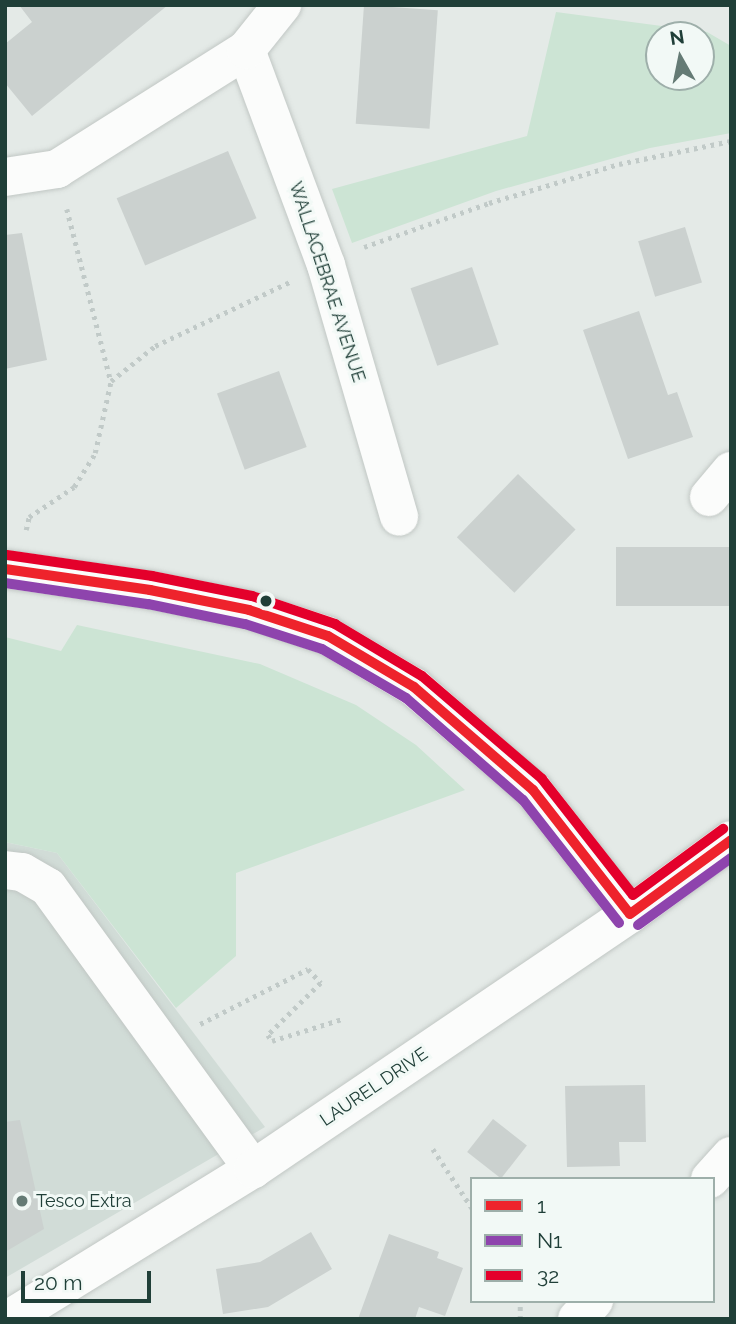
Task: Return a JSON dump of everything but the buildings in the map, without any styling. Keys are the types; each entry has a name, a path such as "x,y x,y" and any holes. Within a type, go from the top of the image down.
{"street":[{"path":"5,177 57,169 246,50 282,5"},
{"name":"WALLACEBRAE AVENUE","path":"246,50 326,265 399,517"},
{"path":"5,569 150,590 249,610 328,636 414,687 533,790 629,914"},
{"name":"LAUREL DRIVE","path":"9,1319 253,1169 629,914 731,841"},
{"path":"5,870 22,872 48,887 253,1169"},
{"path":"712,1177 731,1156"},
{"path":"577,1319 592,1303"}],"path":[{"path":"57,169 111,381"},
{"path":"162,1044 308,969 321,983 268,1035 272,1041 342,1018"},
{"path":"433,1149 470,1205"}],"shaded area":[{"path":"5,842 57,853 265,1127 5,1278"}],"green space":[{"path":"556,12 645,24 645,91 715,91 715,37 731,46 731,133 650,148 496,191 352,243 332,189 527,136"},
{"path":"77,625 260,664 356,705 416,745 465,790 236,873 236,956 176,1008 57,853 5,842 5,637 61,651"}],"transit line":[{"name":"32","path":"7,555 152,576 252,596 335,624 422,676 542,779 633,895 723,829"},
{"name":"1","path":"5,569 150,590 249,610 328,636 414,687 533,790 630,914"},
{"name":"N1","path":"5,583 148,604 245,624 322,649 406,698 523,800 619,923"},
{"name":"1","path":"630,914 731,840"},
{"name":"N1","path":"638,925 731,858"}],"place":[{"name":"Tesco Extra","path":"22,1201"}]}
